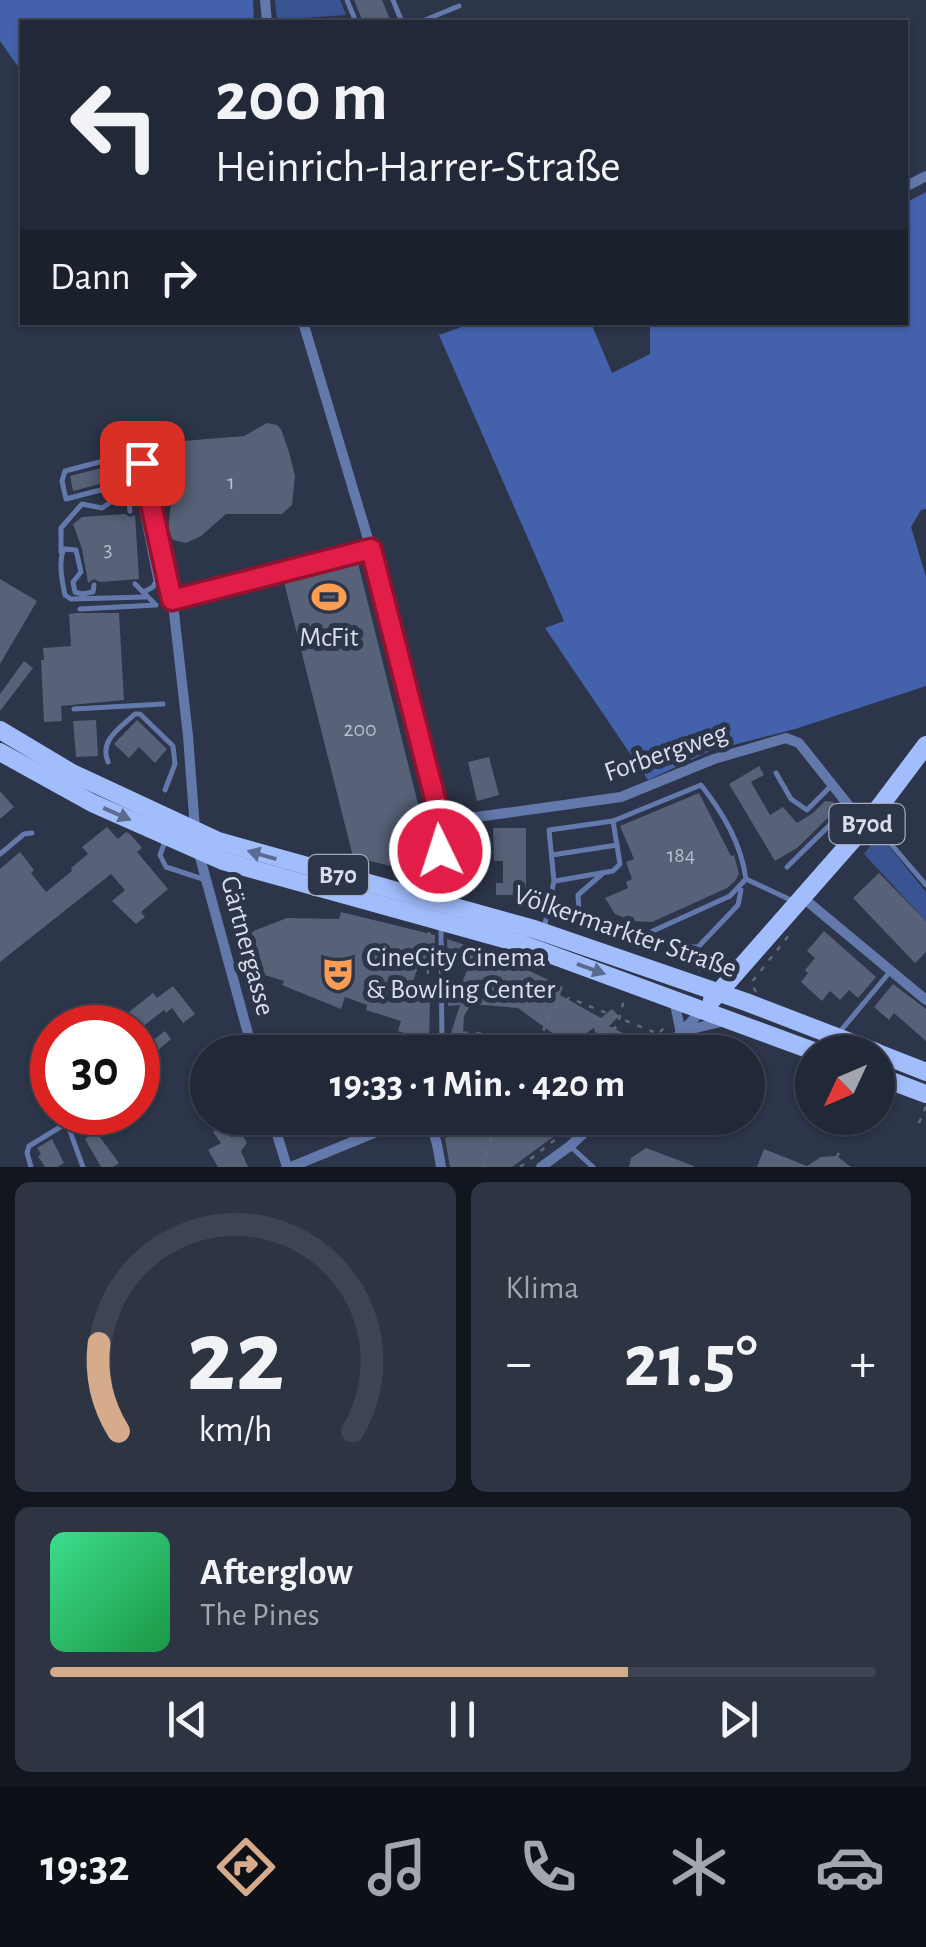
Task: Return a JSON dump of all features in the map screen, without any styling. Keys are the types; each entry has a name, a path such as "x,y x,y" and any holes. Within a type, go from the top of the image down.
{"main road":[{"name":"Völkermarkter Straße","path":"0,730 11,752 198,850 274,877 434,917 522,944 673,1007 730,1020 795,1044"},
{"name":"B70d","path":"712,1000 743,973 867,824 926,745"},
{"name":"Völkermarkter Straße","path":"68,780 195,831 434,917 543,932 690,983 756,999 832,1035"},
{"path":"690,983 743,973 756,999"},
{"path":"690,983 730,1020"},
{"name":"Völkermarkter Straße","path":"895,1066 923,1086"},
{"path":"895,1080 923,1086"}],"street":[{"path":"304,325 371,549 441,822 434,917"},
{"name":"Gärtnergasse","path":"141,459 172,600 198,850 248,1035"},
{"name":"Forbergweg","path":"441,822 622,797 714,759 786,738 799,743 867,824"},
{"path":"800,900 926,1000"},
{"path":"679,1035 712,1000"},
{"path":"673,1007 682,1032"},
{"path":"682,1032 730,1020"},
{"path":"278,1135 289,1167 368,1135"},
{"path":"435,1135 440,1167"},
{"path":"541,1167 582,1135"}],"lane":[{"path":"425,20 459,6"},
{"path":"141,459 117,470 107,460 65,471 62,481 66,499 146,478"},
{"path":"130,510 125,498 133,482"},
{"path":"120,496 140,505 156,581 144,595 71,599 65,594 61,555 62,528 77,507 82,504 102,508 120,496"},
{"path":"61,555 64,549 76,550 80,572 73,587 75,592 89,594 94,586"},
{"path":"172,600 371,549"},
{"path":"62,571 66,578 76,578"},
{"path":"80,609 156,605 135,584"},
{"path":"74,709 163,704"},
{"path":"108,762 106,742 135,714 140,714 173,746 174,764 166,790"},
{"path":"776,773 791,799 807,810 833,785"},
{"path":"543,932 554,881 548,830 613,822 701,785 731,832 746,879 738,906 698,946 678,947 579,911 578,895 602,874"},
{"path":"787,867 849,806"},
{"path":"554,881 614,871 620,864 613,822"},
{"path":"867,824 893,844 926,885"},
{"path":"0,854 24,834 32,833"},
{"path":"167,836 160,855 166,867 205,879"},
{"path":"552,855 617,845"},
{"path":"746,879 800,900"},
{"path":"644,935 742,887"},
{"path":"434,917 441,1035"},
{"path":"838,1035 891,971"},
{"path":"31,1167 29,1146 67,1123 83,1167"},
{"path":"570,1146 592,1167"}],"path":[{"path":"427,1000 434,917"},
{"path":"743,973 756,999"},
{"path":"598,1035 617,1027 626,995"},
{"path":"542,1035 550,1012 569,998 659,1034 673,1007"},
{"path":"456,1035 486,1035"},
{"path":"919,1124 923,1086"},
{"path":"484,1167 492,1135"},
{"path":"520,1167 561,1135"}],"shaded area":[{"path":"0,0 253,0 254,20 20,20 20,69 0,41"},
{"path":"275,0 340,0 346,15 277,20"},
{"path":"926,192 926,509 921,510 911,527 926,577 926,686 795,729 710,751 648,780 545,628 564,621 439,335 467,325 592,325 612,373 650,354 650,325 908,325 908,201"},
{"path":"879,834 926,892 926,921 864,854"}],"building":[{"path":"354,0 382,0 390,20 362,20"},
{"path":"267,423 281,429 289,452 295,476 292,505 282,514 226,514 201,536 186,543 173,540 168,530 171,503 163,457 168,449 183,441 244,436"},
{"path":"105,467 111,481 73,491 70,476"},
{"path":"135,515 139,579 94,579 88,583 73,524 82,517"},
{"path":"357,559 428,844 420,873 353,857 283,578"},
{"path":"0,579 37,601 0,664"},
{"path":"119,613 124,700 61,706 62,721 44,722 43,648 71,646 69,614"},
{"path":"24,661 33,668 0,711 0,694"},
{"path":"96,720 98,756 76,757 73,721"},
{"path":"137,720 167,749 155,763 139,747 129,758 114,744"},
{"path":"489,757 499,795 477,801 468,762"},
{"path":"759,766 764,775 751,782 770,815 783,807 797,823 825,801 838,808 797,848 775,861 729,784"},
{"path":"0,791 14,807 0,819"},
{"path":"699,793 731,856 734,855 739,874 735,881 652,922 632,921 615,914 605,898 628,888 626,882 632,879 626,862 634,859 620,826"},
{"path":"107,827 118,839 126,832 130,834 142,848 137,852 168,889 141,912 145,917 136,924 112,901 125,890 111,874 0,962 0,869 20,852 46,892 88,854 82,847"},
{"path":"493,828 526,828 526,895 496,895 496,883 503,883 503,861 494,861"},
{"path":"879,873 926,921 926,952 915,963 853,898"},
{"name":"CineCity Cinema & Bowling Center","path":"341,912 435,935 435,961 421,959 412,984 423,986 420,998 430,1001 429,1035 398,1031 401,1021 366,1010 367,1005 345,997 341,1009 282,985 284,981 239,967 240,951 235,949 251,932 287,918 339,919"},
{"path":"824,931 876,977 858,998 849,990 840,1000 830,991 822,1001 801,982 815,958 807,951"},
{"path":"447,939 501,957 563,987 560,995 601,1018 612,1009 619,1016 609,1026 627,1035 596,1035 594,1028 584,1035 555,1035 518,1008 471,1004 464,1016 463,1035 450,1035 460,1005 448,1006 448,993 460,987 469,966 448,963"},
{"path":"893,984 926,1009 926,1041 894,1013 889,1020 874,1007"},
{"path":"173,986 195,1014 183,1023 172,1008 160,1013 160,1005 138,1005 153,993 157,998"},
{"path":"165,1031 171,1039 160,1049 160,1035"},
{"path":"98,1135 119,1163 101,1167 85,1139"},
{"path":"215,1135 243,1135 247,1143 241,1151 248,1167 218,1167 208,1150 221,1143"},
{"path":"556,1135 512,1167 450,1167 445,1138"},
{"path":"52,1139 64,1163 45,1167 37,1148"},
{"path":"646,1148 694,1166 629,1167 631,1158"},
{"path":"764,1149 807,1166 821,1157 837,1156 851,1167 757,1167"}],"place":[{"name":"McFit","path":"329,597"},
{"name":"CineCity Cinema & Bowling Center","path":"338,974"}],"route":[{"path":"142,463 172,600 371,549 441,822 440,851"}]}
